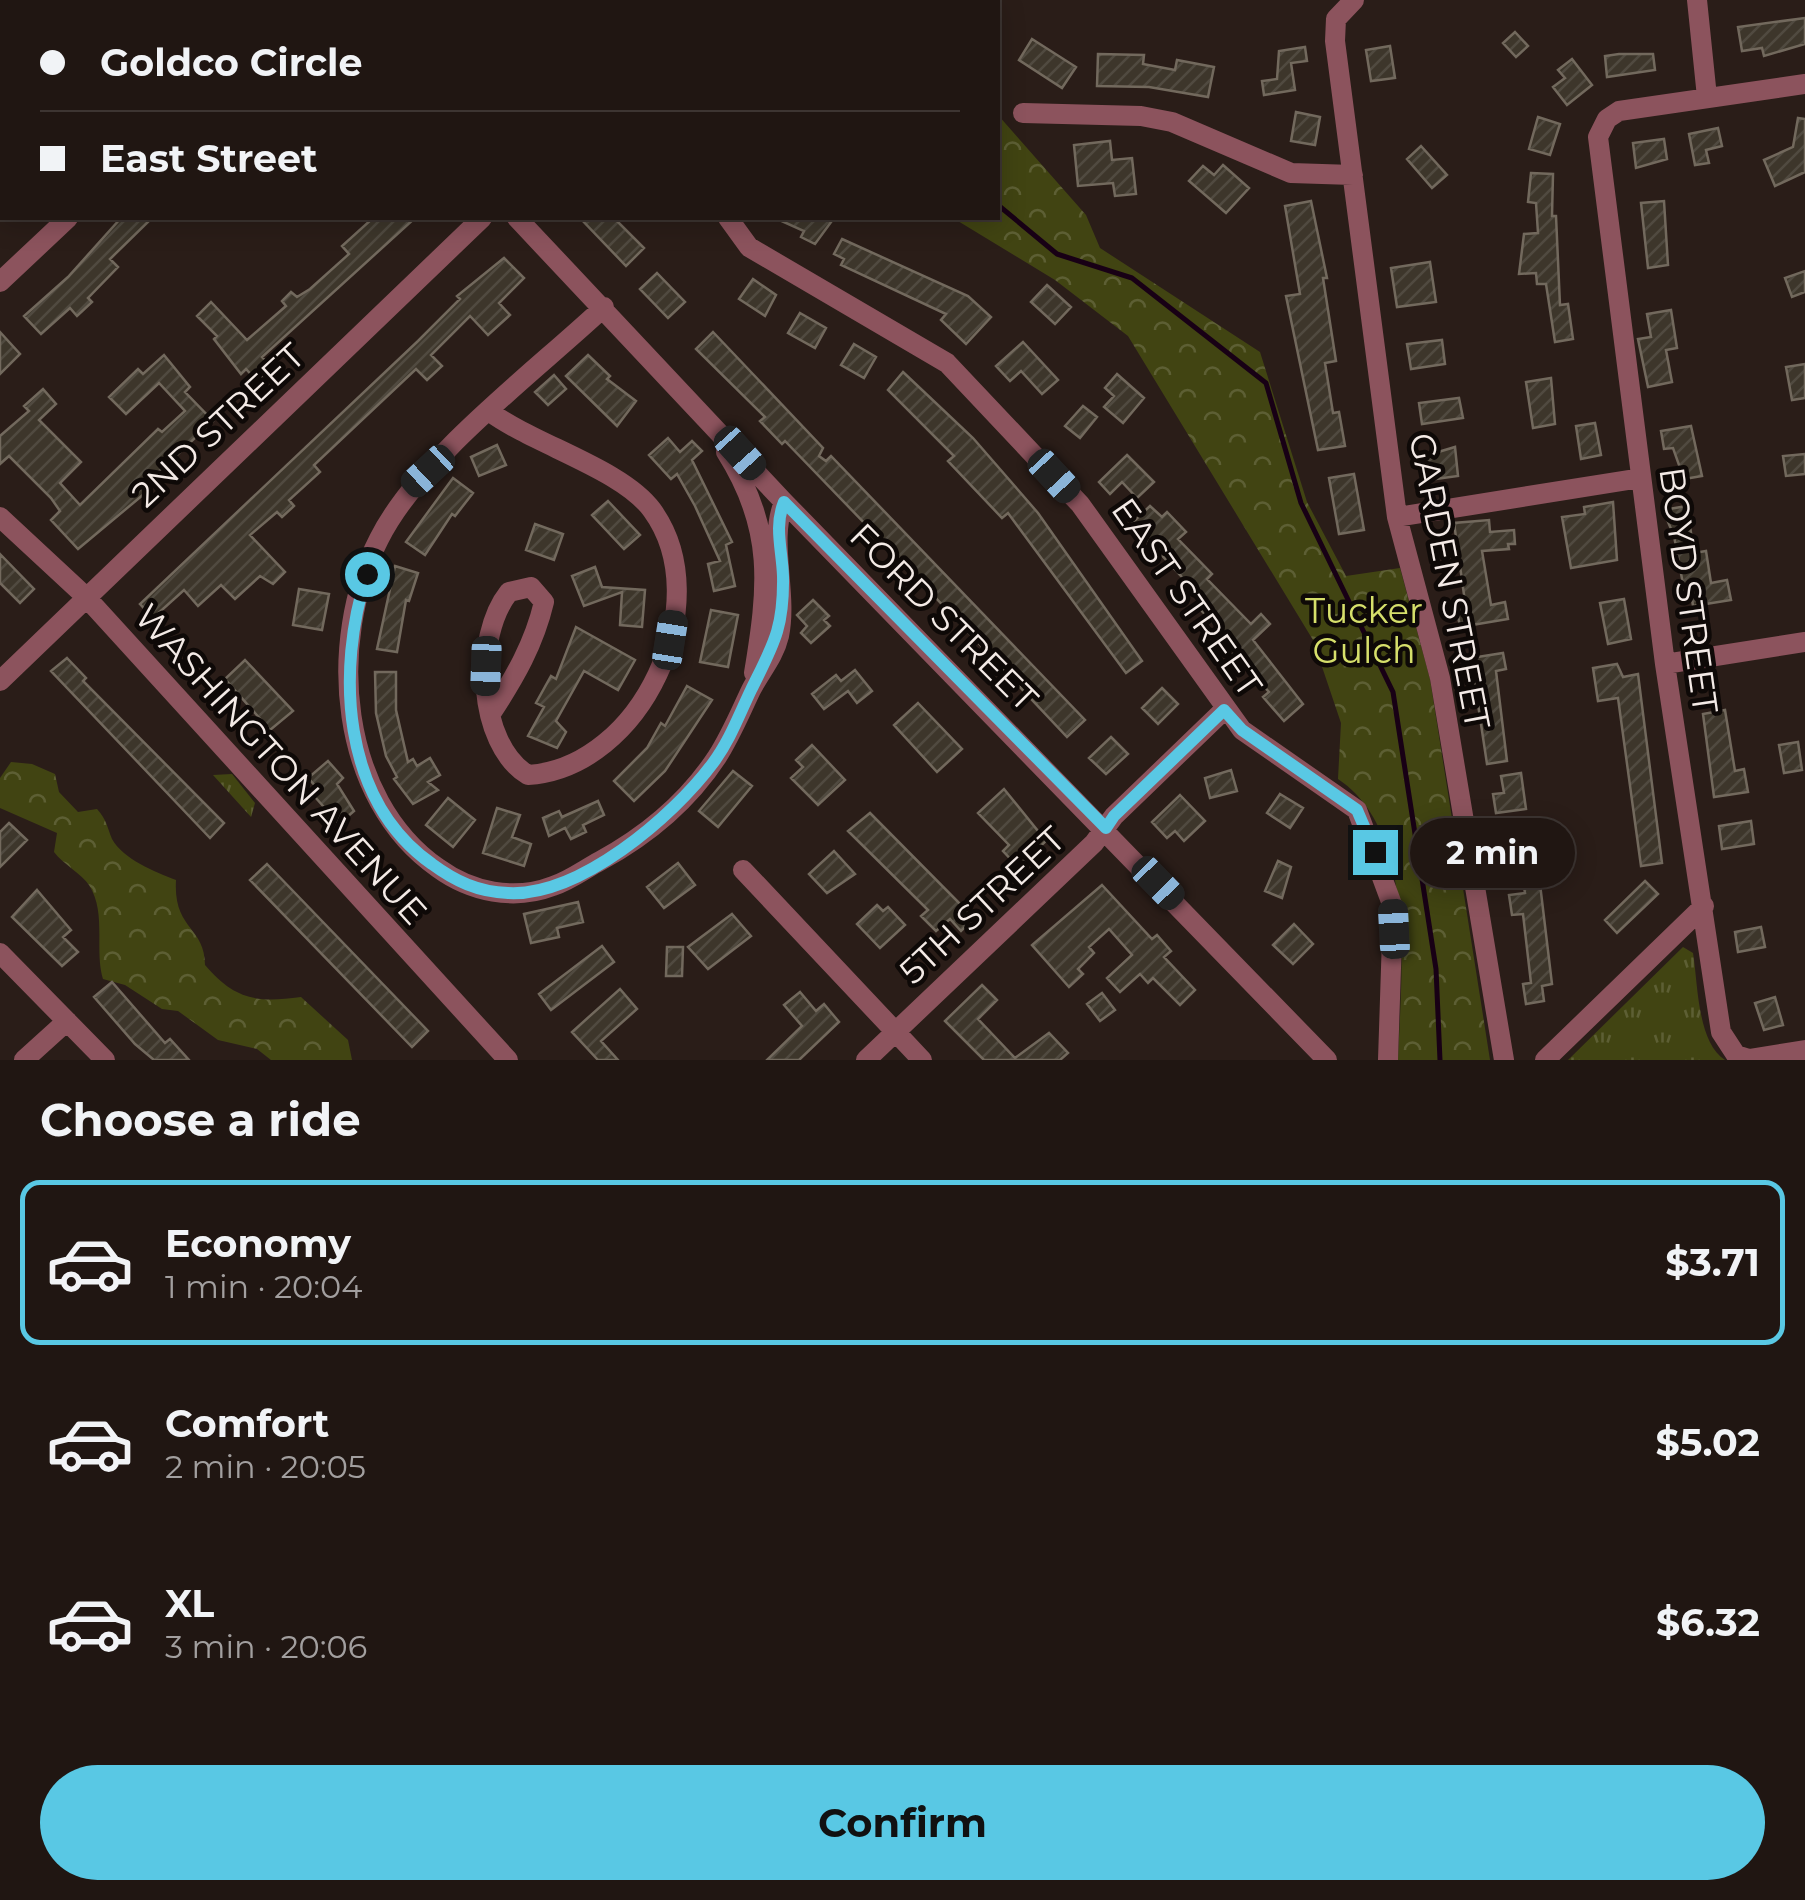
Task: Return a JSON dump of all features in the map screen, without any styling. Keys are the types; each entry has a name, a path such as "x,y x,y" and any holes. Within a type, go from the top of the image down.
{"street":[{"name":"GARDEN STREET","path":"1354,0 1336,19 1335,41 1397,517 1440,678 1504,1060"},
{"path":"1697,0 1707,97 1805,84"},
{"name":"BOYD STREET","path":"1707,97 1619,112 1600,127 1598,148 1665,664 1721,1032 1736,1055 1750,1059 1805,1050"},
{"path":"1022,113 1141,116 1172,122 1292,173 1353,176"},
{"path":"0,282 66,220"},
{"name":"2ND STREET","path":"0,681 480,220"},
{"name":"FORD STREET","path":"519,220 784,502 1106,828 1327,1060"},
{"name":"EAST STREET","path":"729,220 749,247 947,363 1080,504 1242,730 1357,810 1366,825 1393,907 1388,1060"},
{"path":"604,307 406,491 376,544 358,603 348,686 359,755 392,825 419,855 476,889 511,894 552,887 610,856 671,812 716,760 779,637 783,576 777,518 784,502"},
{"path":"490,412 634,492 668,535 676,578 670,640 646,696 571,767 528,775 515,767 495,738 486,691 494,617 510,592 531,587 540,592 541,613 529,651 492,712"},
{"path":"718,429 757,511 766,567 766,602 753,686"},
{"path":"1397,517 1641,478"},
{"name":"WASHINGTON AVENUE","path":"0,517 85,596 508,1060"},
{"path":"1665,664 1805,642"},
{"name":"5TH STREET","path":"866,1060 1224,710"},
{"path":"742,870 922,1060"},
{"path":"1545,1060 1704,906"},
{"path":"0,953 105,1060"},
{"path":"24,1060 67,1020"}],"green space":[{"name":"Tucker Gulch","path":"1000,117 1086,215 1100,248 1260,352 1307,502 1346,576 1400,568 1430,679 1490,1060 1398,1060 1401,949 1393,869 1382,834 1364,803 1338,779 1341,723 1313,640 1128,336 1055,280 956,220 1000,220"},
{"path":"11,762 32,764 55,774 59,792 78,812 97,809 124,853 176,880 179,909 200,942 205,965 226,986 259,999 301,997 348,1040 352,1060 271,1060 257,1049 218,1040 178,1011 162,1009 125,985 103,979 98,907 89,885 54,852 57,833 0,808 0,778"},
{"path":"232,774 255,803 251,817 213,775"},
{"path":"1683,947 1693,953 1700,1011 1709,1040 1725,1060 1568,1060"}],"building":[{"path":"1805,18 1805,44 1764,56 1762,48 1742,51 1738,27"},
{"path":"1515,32 1528,46 1516,57 1503,43"},
{"path":"1032,39 1076,67 1062,88 1019,60"},
{"path":"1390,46 1395,78 1371,81 1366,50"},
{"path":"1305,47 1307,61 1291,63 1295,90 1264,95 1262,81 1277,79 1279,51"},
{"path":"1098,54 1144,55 1143,64 1175,70 1177,60 1214,67 1208,97 1149,87 1097,86"},
{"path":"1653,54 1655,70 1607,77 1605,56"},
{"path":"1572,59 1592,85 1567,105 1553,87 1565,78 1558,70"},
{"path":"1296,112 1320,117 1315,145 1291,141"},
{"path":"1538,117 1560,124 1550,155 1529,149"},
{"path":"1798,118 1805,119 1805,172 1775,186 1764,160 1793,147"},
{"path":"1718,128 1722,146 1706,150 1709,163 1695,165 1689,134"},
{"path":"1664,139 1667,159 1636,168 1633,143"},
{"path":"1110,141 1112,160 1132,158 1136,194 1115,196 1113,183 1078,186 1074,145"},
{"path":"1421,146 1447,175 1432,188 1407,159"},
{"path":"1223,165 1249,188 1226,213 1189,181 1203,166 1214,175"},
{"path":"1531,173 1553,174 1552,216 1556,216 1560,305 1568,304 1573,339 1555,342 1546,284 1537,284 1536,273 1519,274 1524,234 1538,233 1536,203 1528,202"},
{"path":"1311,201 1327,278 1323,278 1336,361 1325,363 1333,413 1339,412 1345,446 1318,450 1286,296 1300,294 1285,206"},
{"path":"1664,201 1668,265 1648,268 1641,203"},
{"path":"119,220 150,220 110,259 118,267 88,298 92,302 77,316 70,308 41,334 24,316 68,277"},
{"path":"371,220 413,220 262,357 272,367 257,381 246,369 241,374 214,339 217,336 197,316 211,302 247,340 286,306 282,301 291,292 297,297 310,289 349,254 342,246"},
{"path":"582,220 616,220 644,248 626,266"},
{"path":"779,220 833,220 815,244 801,237 804,231"},
{"path":"842,239 968,296 991,317 966,344 941,320 946,314 841,265 844,259 834,254"},
{"path":"504,258 524,278 499,303 510,315 488,335 470,316 431,355 442,366 427,380 416,369 314,465 320,472 289,500 294,506 282,517 277,512 250,535 285,572 273,584 260,576 235,599 221,585 198,606 184,590 153,618 140,604 418,341 460,299 457,296"},
{"path":"1430,262 1436,302 1397,307 1391,268"},
{"path":"1805,271 1805,292 1792,297 1785,278"},
{"path":"657,273 685,302 668,318 640,289"},
{"path":"753,279 776,295 765,316 739,299"},
{"path":"1047,285 1071,307 1055,324 1031,302"},
{"path":"1671,310 1677,348 1666,350 1672,382 1648,387 1638,339 1651,337 1647,314"},
{"path":"800,313 826,328 815,348 788,333"},
{"path":"0,332 20,354 0,374"},
{"path":"713,332 823,448 819,456 826,461 831,456 1085,720 1067,737 785,441 782,444 760,421 765,417 696,349"},
{"path":"1442,340 1445,364 1411,369 1407,344"},
{"path":"1023,342 1058,380 1042,394 1021,371 1010,381 996,366"},
{"path":"854,344 876,357 864,378 841,365"},
{"path":"164,355 190,387 185,392 213,421 146,484 150,489 78,549 51,520 60,511 51,498 9,456 0,464 0,436 29,411 24,406 43,389 56,404 39,420 81,462 60,483 80,505 158,429 162,432 185,411 159,383 126,414 109,397 138,369 143,374"},
{"path":"588,355 610,376 607,379 636,401 617,426 566,376"},
{"path":"1805,364 1805,398 1792,400 1786,367"},
{"path":"903,372 973,438 1038,513 1142,661 1126,673 1008,513 1002,518 948,461 954,456 888,390"},
{"path":"1117,374 1144,398 1123,423 1104,407 1114,396 1105,388"},
{"path":"554,375 566,389 548,405 535,392"},
{"path":"1551,378 1555,424 1533,428 1526,382"},
{"path":"1459,398 1463,418 1422,424 1419,403"},
{"path":"1083,406 1097,417 1080,438 1065,426"},
{"path":"1595,423 1601,455 1581,459 1576,426"},
{"path":"1691,426 1702,476 1684,479 1673,448 1664,449 1661,431"},
{"path":"668,438 680,452 692,441 702,451 692,460 732,542 726,545 735,586 714,591 708,564 720,561 695,506 677,474 671,479 649,455"},
{"path":"497,445 506,465 479,476 471,457"},
{"path":"1455,447 1458,476 1428,480 1425,456"},
{"path":"1805,454 1805,474 1786,476 1783,456"},
{"path":"1127,455 1154,482 1137,498 1122,482 1110,494 1099,482"},
{"path":"1354,474 1364,530 1339,534 1329,478"},
{"path":"453,478 473,493 455,516 452,514 425,555 406,542"},
{"path":"608,501 640,535 624,549 592,515"},
{"path":"1613,502 1617,560 1571,568 1562,517 1585,514 1584,507"},
{"path":"1150,506 1162,517 1167,512 1186,532 1178,539 1212,574 1207,579 1251,624 1261,614 1270,624 1253,640 1303,704 1284,721 1263,697 1269,692 1233,654 1238,649 1198,607 1204,601 1132,523"},
{"path":"1687,506 1694,553 1706,551 1711,583 1727,580 1731,600 1693,606 1692,599 1686,600 1674,536 1663,510"},
{"path":"1489,520 1490,532 1514,530 1515,544 1508,544 1509,549 1482,551 1491,605 1505,602 1508,619 1460,627 1457,610 1466,609 1454,523"},
{"path":"535,524 563,534 554,560 526,550"},
{"path":"0,554 34,589 20,603 0,583"},
{"path":"395,566 418,573 409,601 406,600 397,652 377,649"},
{"path":"595,567 602,587 645,590 642,627 620,625 622,592 584,606 572,576"},
{"path":"299,589 329,594 322,630 293,625"},
{"path":"1624,599 1631,639 1608,644 1600,603"},
{"path":"813,600 829,616 824,620 830,626 811,643 801,633 807,626 797,615"},
{"path":"711,610 738,615 728,667 700,662"},
{"path":"576,627 635,660 618,690 584,671 556,721 566,732 557,748 528,736 544,707 536,703 551,676 556,679"},
{"path":"1503,653 1506,669 1496,671 1507,761 1487,764 1471,658"},
{"path":"67,658 86,678 83,681 224,823 210,838 51,671"},
{"path":"245,660 293,711 270,730 225,679"},
{"path":"1617,664 1623,677 1638,674 1662,863 1641,866 1618,698 1598,701 1593,668"},
{"path":"855,670 872,691 857,703 848,691 824,709 812,694 836,675 841,681"},
{"path":"375,672 396,672 396,710 408,762 413,759 417,766 430,758 440,775 428,782 438,790 413,804 394,779 397,777 386,756 376,713"},
{"path":"687,686 712,700 665,771 634,801 614,781 647,748 661,723 665,726"},
{"path":"1162,688 1178,704 1158,724 1142,708"},
{"path":"918,703 962,749 937,772 894,725"},
{"path":"1725,710 1735,771 1744,769 1748,792 1714,797 1703,714"},
{"path":"1111,737 1128,754 1106,774 1089,758"},
{"path":"1798,742 1802,770 1784,773 1779,745"},
{"path":"812,745 845,780 818,805 791,778 803,767 796,760"},
{"path":"328,761 343,778 337,784 354,811 339,824 315,797 321,792 308,778"},
{"path":"1231,770 1237,791 1210,798 1205,778"},
{"path":"733,771 752,786 718,827 699,811"},
{"path":"1521,773 1526,809 1496,813 1493,794 1504,793 1501,776"},
{"path":"1004,789 1046,841 1018,867 1003,851 1009,845 978,813"},
{"path":"1280,794 1303,808 1290,828 1267,813"},
{"path":"1180,795 1205,821 1184,841 1175,831 1167,838 1152,822"},
{"path":"448,798 475,820 453,847 426,825"},
{"path":"598,801 604,815 583,825 586,832 571,839 565,828 549,836 543,818 559,811 562,817"},
{"path":"497,808 520,815 512,837 531,844 524,866 483,853"},
{"path":"870,813 974,918 961,931 950,919 936,931 921,916 928,910 848,831"},
{"path":"1751,821 1754,844 1722,849 1719,826"},
{"path":"9,823 27,840 0,867 0,832"},
{"path":"1534,834 1552,984 1542,986 1544,1001 1526,1004 1523,984 1531,983 1523,914 1512,915 1509,895 1525,893 1519,857 1503,859 1500,839"},
{"path":"834,851 855,874 827,893 809,874"},
{"path":"1278,861 1291,867 1282,898 1265,891"},
{"path":"678,863 695,885 664,908 647,887"},
{"path":"267,864 428,1031 412,1047 250,880"},
{"path":"1645,881 1658,894 1617,933 1605,920"},
{"path":"1102,885 1152,939 1157,935 1171,951 1164,957 1195,990 1180,1005 1153,978 1148,983 1140,974 1120,992 1107,978 1132,955 1109,929 1089,947 1094,953 1078,969 1083,974 1069,987 1032,945"},
{"path":"37,890 71,930 63,937 78,952 62,966 12,917"},
{"path":"578,902 583,922 557,928 559,937 531,943 524,914"},
{"path":"877,905 883,911 888,907 905,925 880,948 857,924"},
{"path":"732,914 751,936 708,969 688,947"},
{"path":"1294,924 1313,944 1293,964 1273,945"},
{"path":"1761,927 1765,947 1738,952 1735,932"},
{"path":"602,946 614,962 551,1010 539,994"},
{"path":"667,947 683,947 682,976 666,976"},
{"path":"112,982 165,1043 170,1039 189,1060 154,1060 135,1044 94,997"},
{"path":"982,985 997,1000 978,1019 1015,1058 1049,1033 1068,1053 1060,1060 984,1060 945,1021"},
{"path":"620,989 637,1009 601,1041 618,1060 598,1060 572,1032"},
{"path":"800,992 816,1011 824,1004 839,1022 799,1060 767,1060 802,1026 784,1005"},
{"path":"1102,993 1115,1010 1100,1021 1087,1004"},
{"path":"1775,997 1783,1025 1764,1030 1755,1003"}],"waterway":[{"name":"Tucker Gulch","path":"1000,207 1057,254 1132,278 1266,383 1301,503 1393,692 1436,969 1440,1060"}],"route":[{"path":"367,574 358,603 348,686 363,772 392,825 419,855 450,877 476,889 511,894 552,887 639,838 693,789 737,724 779,637 783,576 777,518 784,502 1106,828 1224,710 1242,730 1325,784 1357,810 1375,852"}]}
